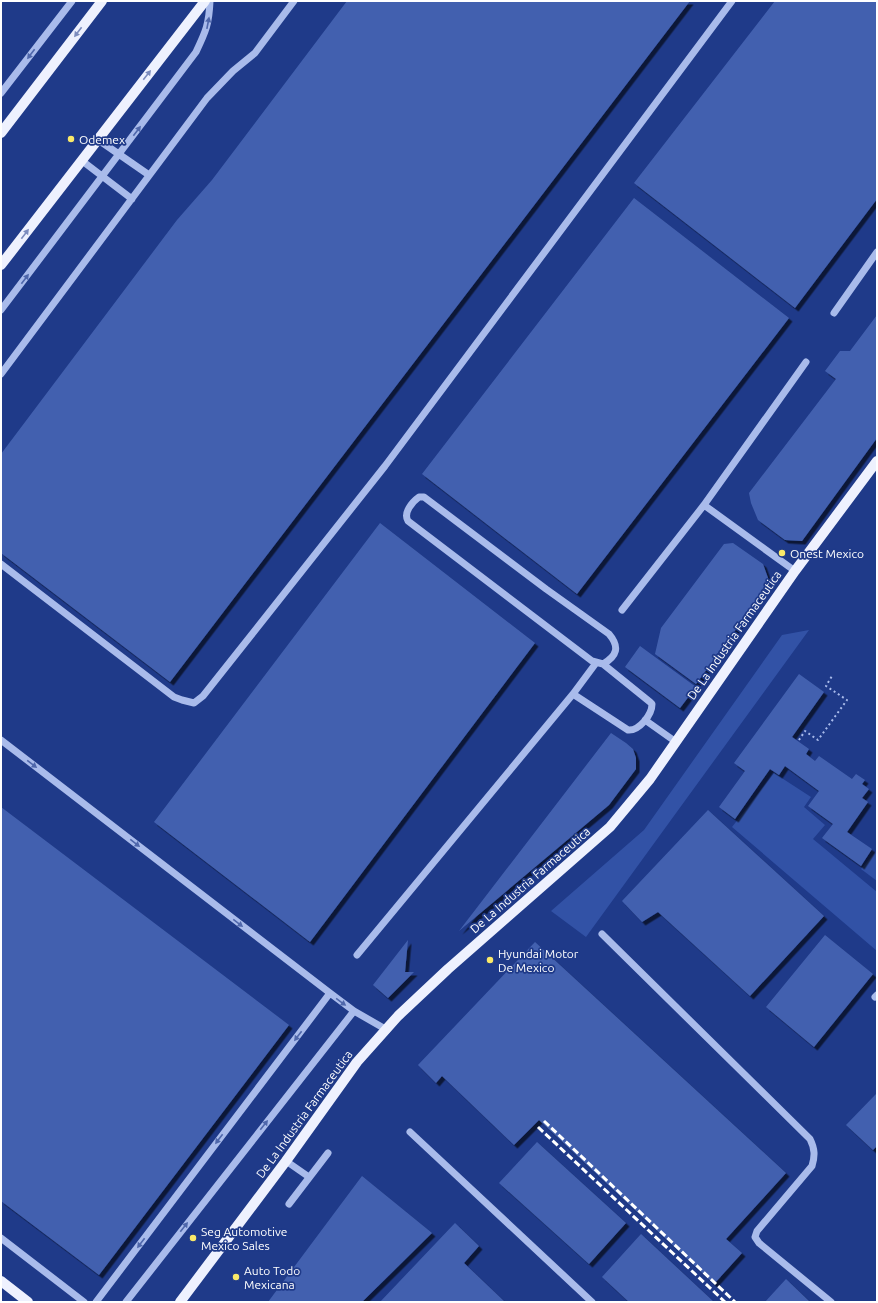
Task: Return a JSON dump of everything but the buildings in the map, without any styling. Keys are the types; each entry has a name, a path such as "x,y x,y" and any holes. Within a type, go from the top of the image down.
{"main road":[{"path":"1,133 102,1"},
{"path":"1,265 205,1"},
{"name":"De La Industria Farmaceutica","path":"180,1302 286,1161 357,1062 398,1016 610,827 650,779 795,571 877,461"},
{"path":"1,1281 28,1302"}],"street":[{"path":"1,93 72,1"},
{"path":"1,310 196,52 205,34 209,19 210,1"},
{"path":"1,374 207,98 233,71 255,54 294,1"},
{"path":"1,564 174,697 194,703 203,696 386,466 732,1"},
{"path":"97,139 149,175"},
{"path":"81,160 132,199"},
{"path":"834,313 877,252"},
{"path":"622,610 704,505 806,362"},
{"path":"357,955 573,694 599,664 610,660 616,651 616,644 609,634 546,589 424,497 419,497 415,500 407,512 406,516 408,521 599,664 652,704 652,709 639,727 635,730 628,730 573,694"},
{"path":"704,505 795,571"},
{"path":"645,720 676,742"},
{"path":"1,740 330,993 354,1011 387,1030"},
{"path":"602,934 810,1139 815,1151 815,1158 812,1166 757,1231 755,1237 759,1243 830,1302"},
{"path":"96,1302 330,993"},
{"path":"126,1302 354,1011"},
{"path":"410,1132 592,1302"},
{"path":"289,1204 328,1153"},
{"path":"286,1161 309,1177"},
{"path":"1,1238 84,1302"}],"path":[{"path":"799,740 806,731 818,740 847,700 826,686 832,676"}],"shaded area":[{"path":"809,630 586,937 551,911 644,830 782,635"},
{"path":"774,773 811,797 804,807 825,825 813,839 877,892 877,951 732,827"},
{"path":"877,850 877,881 861,869"}],"railway":[{"path":"544,1121 735,1302"},
{"path":"538,1127 725,1302"}],"place":[{"name":"Odemex","path":"71,139"},
{"name":"Onest Mexico","path":"782,553"},
{"name":"Hyundai Motor De Mexico","path":"490,960"},
{"name":"Seg Automotive Mexico Sales","path":"193,1238"},
{"name":"Auto Todo Mexicana","path":"236,1277"}]}
